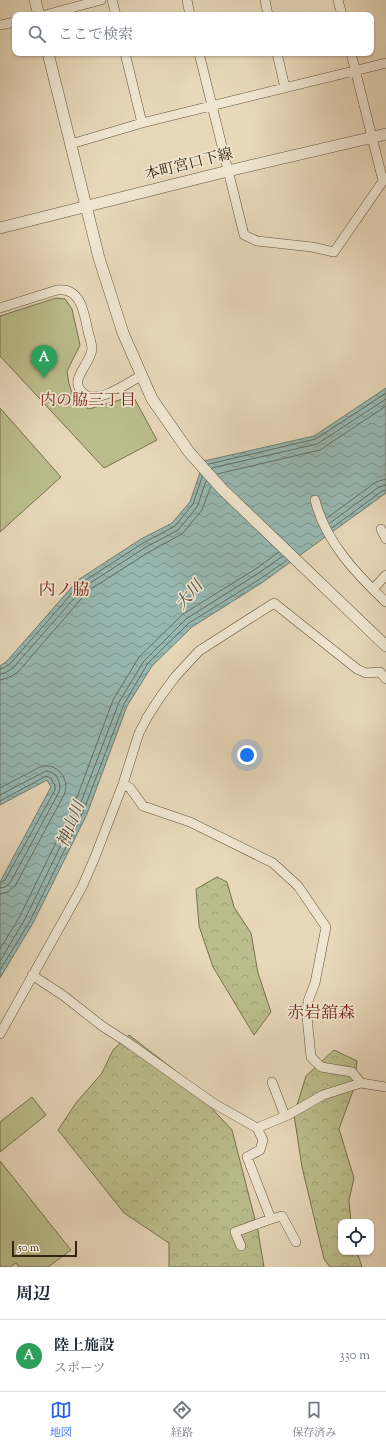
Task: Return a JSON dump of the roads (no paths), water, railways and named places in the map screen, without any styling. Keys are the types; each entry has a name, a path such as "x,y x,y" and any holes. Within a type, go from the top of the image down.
{"street":[{"path":"35,0 38,12"},
{"path":"56,12 101,0"},
{"path":"112,0 115,12"},
{"path":"187,0 189,12"},
{"path":"265,0 267,12"},
{"path":"338,0 341,12"},
{"path":"0,25 12,23"},
{"path":"49,56 99,258 123,334 152,399 189,452 222,489 386,646"},
{"path":"126,56 142,124"},
{"path":"200,56 244,235 256,241 312,247 334,252 383,181 352,56"},
{"path":"278,56 285,88"},
{"path":"71,144 142,124 386,63"},
{"name":"本町宮口下線","path":"0,228 228,171 386,134"},
{"path":"0,308 57,290 64,289 70,291 80,302 92,350 78,381 82,392 86,396 91,397 103,396 142,375"},
{"path":"315,500 319,515 326,531 350,565 386,602"},
{"path":"381,529 386,539"},
{"path":"373,589 386,575"},
{"path":"0,1034 82,887 123,784 139,733 146,719 160,696 199,651 274,603 357,669 366,673 380,672 386,679"},
{"path":"123,784 130,788 143,806 190,822 247,849 273,863 298,886 326,927 315,983 308,1001 307,1017 311,1057 321,1067 352,1072 361,1083"},
{"path":"32,976 64,996 102,1026 133,1046 213,1103 257,1128 263,1140 260,1150 247,1157 271,1218"},
{"path":"272,1082 285,1116"},
{"path":"257,1128 285,1116 323,1095 361,1083 386,1087"},
{"path":"241,1246 235,1232 271,1218 282,1216 296,1242"}],"water":[{"path":"386,388 386,493 263,582 192,627 152,666 127,706 87,814 33,923 0,978 0,882 51,787 47,780 0,805 0,666 7,661 78,580 141,539 172,523 190,502 204,461 314,436"}],"place":[{"name":"陸上施設","path":"44,378"}],"district":[{"name":"内の脇三丁目","path":"88,401"},
{"name":"内ノ脇","path":"64,591"},
{"name":"赤岩舘森","path":"321,1014"}],"water label":[{"name":"大川","path":"190,596"},
{"name":"神山川","path":"72,825"}]}
